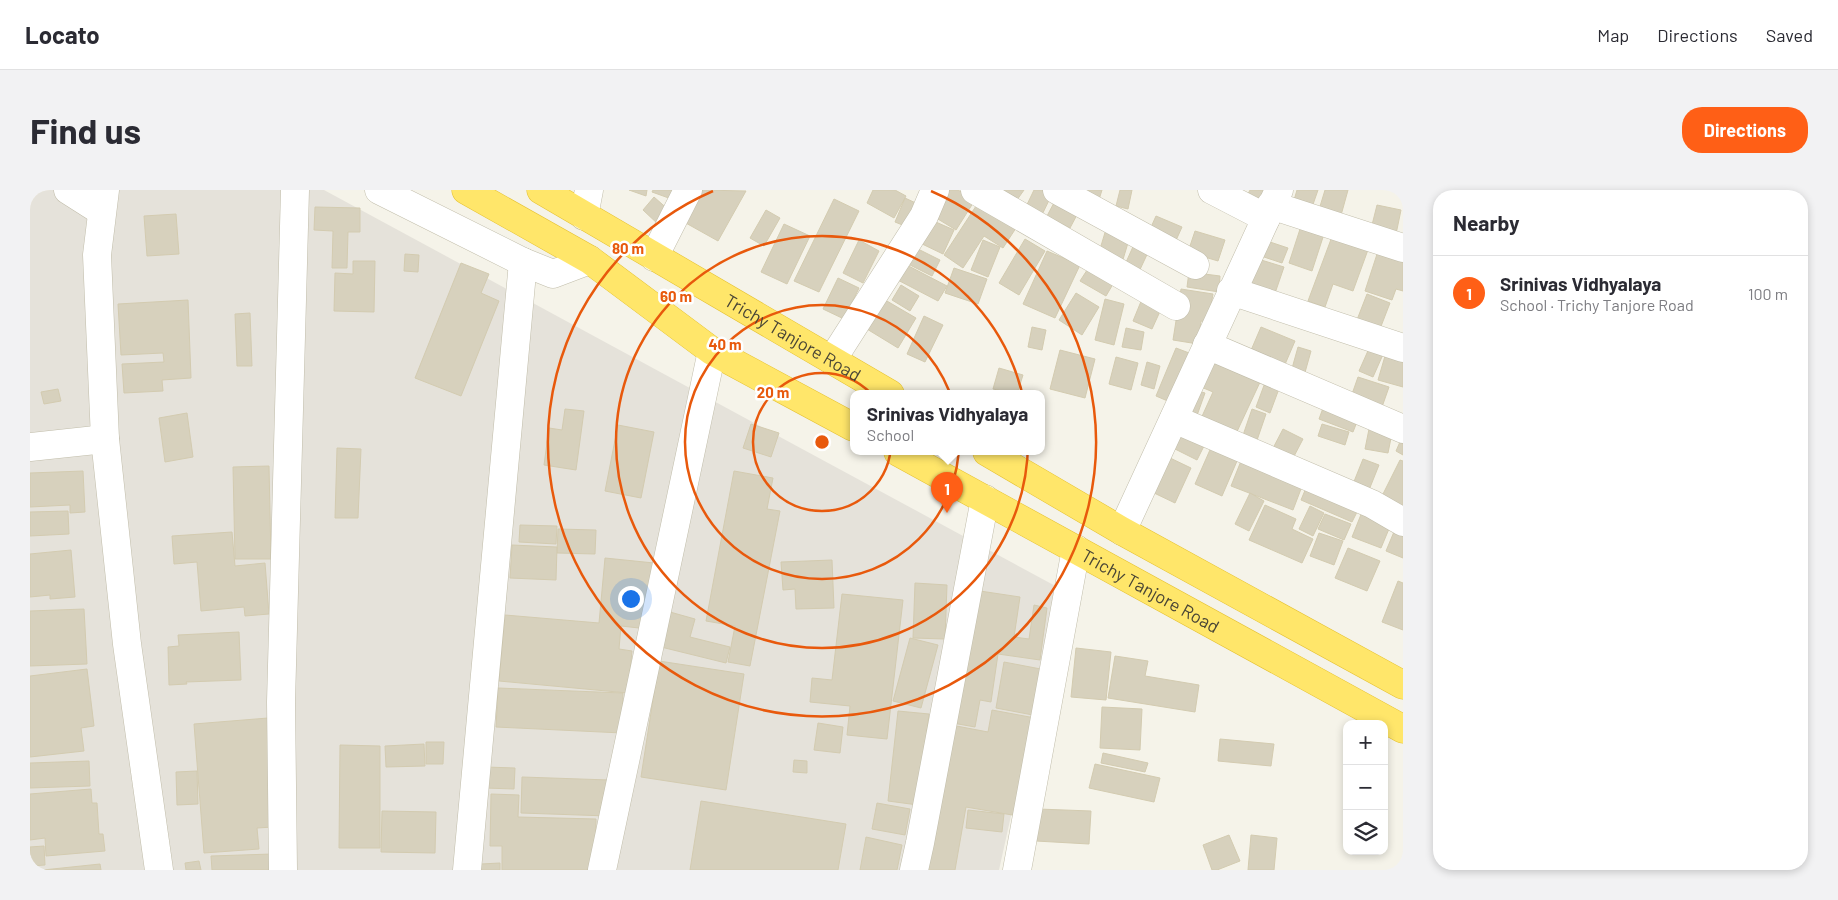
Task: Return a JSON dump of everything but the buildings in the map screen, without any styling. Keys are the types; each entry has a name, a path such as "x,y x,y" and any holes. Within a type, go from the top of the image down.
{"highway":[{"path":"466,190 590,260 712,351 850,426"},
{"name":"Trichy Tanjore Road","path":"541,190 883,390"},
{"name":"Trichy Tanjore Road","path":"904,455 1403,729"},
{"path":"992,455 1122,531 1403,685"}],"street":[{"path":"68,190 103,200 97,256 104,439 127,644 159,870"},
{"path":"284,870 281,702 296,190"},
{"path":"379,190 522,262 553,274 590,260"},
{"path":"584,216 589,190"},
{"path":"654,257 688,190"},
{"path":"832,360 924,216 935,190"},
{"path":"975,190 1176,306"},
{"path":"1057,190 1195,265"},
{"path":"1212,190 1272,204 1403,248"},
{"path":"1122,531 1272,204"},
{"path":"467,870 522,262"},
{"path":"1231,291 1403,348"},
{"path":"1207,345 1403,429"},
{"path":"602,870 712,351"},
{"path":"1174,419 1372,504 1403,522"},
{"path":"30,447 104,439"},
{"path":"914,870 985,499"},
{"path":"1017,870 1076,549"}],"shaded area":[{"path":"30,190 324,190 1061,589 999,870 30,870"}],"place":[{"name":"Srinivas Vidhyalaya","path":"947,513"}]}
